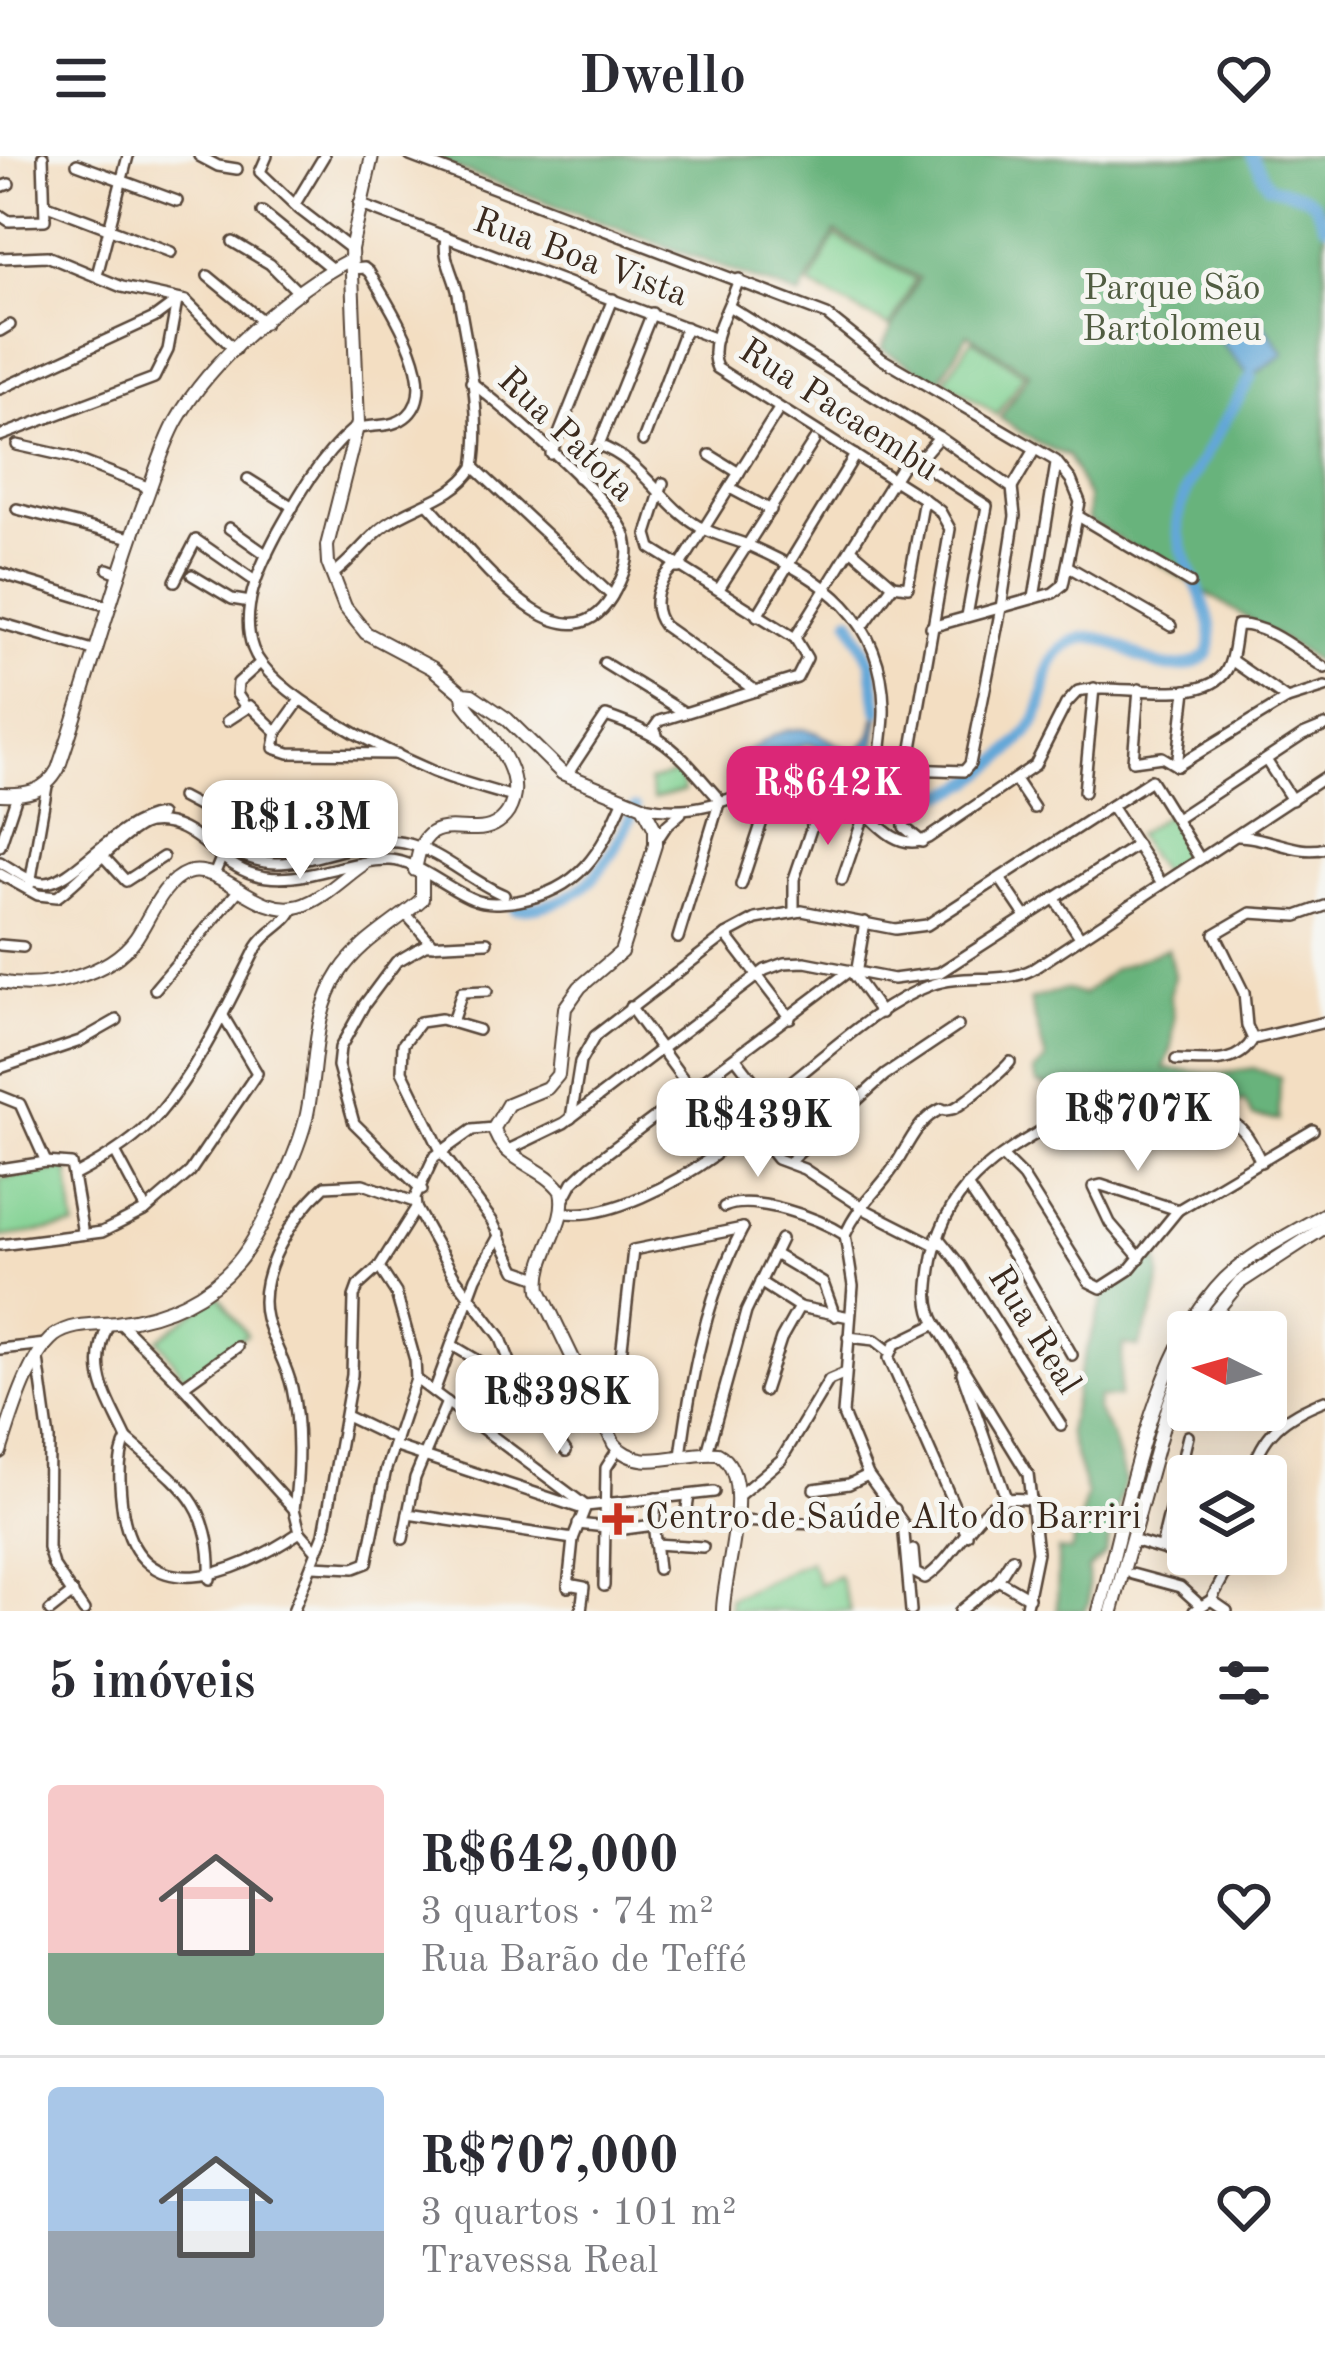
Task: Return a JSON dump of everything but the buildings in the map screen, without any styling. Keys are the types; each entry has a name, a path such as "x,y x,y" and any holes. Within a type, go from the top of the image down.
{"main road":[{"path":"372,156 359,204 352,259 358,426 328,537 332,575 360,629 441,673 463,694 507,719 567,775 643,806 653,821 655,845 621,952 580,987 565,1008 558,1076 547,1088 508,1104 494,1128 506,1151 549,1177 562,1206 538,1278 618,1449 633,1459 707,1453 730,1462 737,1497 723,1611"},
{"path":"0,794 17,795 47,786 58,769 108,606 114,571 177,421 204,380 235,350 332,269 352,259"},
{"path":"0,1452 46,1344 65,1330 180,1306 206,1291 238,1262 301,1136 322,1010 340,972 373,935 424,895 419,849 428,836 440,829 480,829 507,814 514,796 508,764 464,703 463,694"},
{"path":"0,982 37,985 94,968 128,948 177,878 191,872 214,875 257,902 293,907 314,899 362,865"},
{"path":"1099,1611 1158,1400 1191,1323 1236,1269 1325,1214"},
{"path":"1216,1311 1239,1282 1325,1227"},
{"path":"1112,1611 1167,1411"}],"street":[{"path":"0,215 9,221 45,220 43,156"},
{"path":"97,275 128,156"},
{"path":"199,156 237,169"},
{"path":"268,156 260,172 369,272 405,335 416,368 418,394 415,405 401,419 358,426 325,460 293,507 255,581 251,640 260,663 300,700 438,773 514,796"},
{"path":"295,204 324,156"},
{"path":"410,156 833,318 882,359 1049,456 1077,493 1078,516 1060,590 931,627"},
{"path":"77,164 177,201"},
{"name":"Rua Boa Vista","path":"359,204 716,339"},
{"path":"47,205 171,252"},
{"path":"262,212 332,269"},
{"path":"332,575 387,524 451,491 474,467 477,428 446,238"},
{"path":"233,242 270,264 301,294"},
{"path":"0,258 46,256 120,286 186,301 235,350"},
{"path":"208,276 265,323"},
{"name":"Rua Pacaembu","path":"739,279 712,354 717,368 924,499 940,511 950,530 903,800"},
{"path":"551,454 613,298"},
{"path":"0,389 154,319 177,301"},
{"path":"0,436 154,378 168,350 177,301"},
{"path":"730,307 939,436 1012,488"},
{"path":"578,477 598,445 652,314"},
{"path":"643,441 686,327"},
{"name":"Rua Patota","path":"471,382 614,515 626,536 628,557 612,596"},
{"path":"756,691 659,621 655,610 667,572 679,568 779,409"},
{"path":"795,638 902,466 925,454 939,436"},
{"path":"719,589 814,441"},
{"path":"17,445 70,457 148,488"},
{"path":"598,445 635,464 704,529 790,566 827,590 863,626 874,648 883,689 880,762 907,773 969,768 1001,608 1015,516 1012,488 1034,451"},
{"path":"710,455 739,473"},
{"path":"758,616 855,455"},
{"path":"913,459 987,506 967,616"},
{"path":"1034,598 1056,464"},
{"path":"429,505 506,588 539,615 583,624 601,614 612,596 474,467"},
{"path":"248,478 293,507"},
{"path":"657,735 658,721 796,678 803,672 806,651 795,638 651,548 647,540 661,487"},
{"path":"730,488 770,510"},
{"path":"850,549 893,585 908,587 924,499"},
{"path":"17,508 131,538"},
{"path":"1078,516 1190,584"},
{"path":"229,528 267,555"},
{"path":"175,581 196,540 255,581"},
{"path":"1069,567 1171,626"},
{"path":"0,573 108,606"},
{"path":"192,575 232,598 250,602"},
{"path":"863,626 893,585"},
{"path":"0,623 93,650"},
{"path":"643,806 686,810 750,790 796,766 828,779 896,842 922,842 1016,781 1040,759 1071,695 1094,688 1186,690 1216,682 1231,660 1237,625 1251,625 1325,668"},
{"path":"1231,660 1287,699"},
{"path":"604,662 685,713"},
{"path":"245,706 236,691 238,683 260,663"},
{"path":"1178,766 1287,699 1325,687"},
{"path":"1084,792 1094,688"},
{"path":"1139,689 1133,761 1162,758 1178,766"},
{"path":"1178,766 1186,690"},
{"path":"300,700 272,745 284,752 397,754"},
{"path":"227,721 245,706 253,707 277,732"},
{"path":"567,775 607,716 657,735 690,763 720,800"},
{"path":"1176,819 1325,726"},
{"path":"1267,760 1292,800"},
{"path":"741,885 778,774"},
{"path":"794,911 794,879 828,779"},
{"path":"571,1118 584,1053 595,1036 725,935 756,919 794,911 915,929 1001,880 1151,780 1200,859"},
{"path":"736,1058 769,1096 912,993 948,980 1023,975 1324,780"},
{"path":"1016,781 1034,808"},
{"path":"30,884 47,786"},
{"path":"0,846 17,795"},
{"path":"214,875 248,796"},
{"path":"181,797 211,813 229,833"},
{"path":"201,837 220,859 256,875 281,879 390,860 478,902 502,903 547,894 586,867 624,798"},
{"path":"678,938 720,800"},
{"path":"903,800 903,824 922,842"},
{"path":"866,810 888,811 903,800"},
{"path":"1111,806 1162,884"},
{"path":"655,845 667,825 686,810"},
{"path":"842,880 866,810"},
{"path":"0,874 30,884 55,880 114,834 160,815"},
{"path":"0,862 38,895 57,897 126,835 150,822 276,863 384,843 419,849 504,895"},
{"path":"1236,836 1268,838 1309,852 1325,848"},
{"path":"506,1151 571,1118 758,975 792,962 912,979 939,973 1137,845"},
{"path":"104,857 126,881 163,857"},
{"path":"1001,880 1026,917"},
{"path":"155,989 238,891"},
{"path":"1055,899 1080,938"},
{"path":"1253,1039 1244,993 1215,934 1251,913 1297,916 1325,906"},
{"path":"75,1175 156,1118 223,1016 263,938 290,917 293,907"},
{"path":"405,913 433,945"},
{"path":"715,1155 643,1197 583,1213 562,1206 579,1175 852,973 865,922"},
{"path":"725,935 790,1018"},
{"path":"422,1190 354,1123 338,1056 348,1030 402,958 433,945 487,942"},
{"path":"0,945 23,947"},
{"path":"852,973 881,1013"},
{"path":"452,1022 462,992 488,991"},
{"path":"630,1007 692,1090"},
{"path":"0,1245 102,1232 146,1210 190,1172 256,1077 253,1063 223,1016"},
{"path":"478,1030 434,1019 420,1022 401,1052 403,1071 442,1153 500,1234 516,1270 538,1278"},
{"path":"0,1068 80,1041 117,1020"},
{"path":"1176,1060 1228,1060 1247,1050 1253,1039 1325,1022"},
{"path":"789,1162 885,1075 958,1026"},
{"path":"315,1053 338,1056"},
{"path":"1010,1062 998,1078 957,1107 940,1109 927,1118 886,1178 859,1205 845,1235 853,1286 843,1374 845,1424 868,1475 895,1509 907,1534 915,1573 923,1578 948,1560 993,1506 1006,1498 1032,1500"},
{"path":"0,1096 20,1104 46,1162"},
{"path":"1025,1611 1037,1565 1024,1465 960,1367 928,1302 942,1220 967,1186 1016,1144 1064,1118"},
{"path":"1188,1136 1219,1120 1236,1124 1248,1134 1261,1162"},
{"path":"293,1611 324,1534 354,1362 358,1286 379,1267 415,1205 432,1162 472,1130 494,1128"},
{"path":"1004,1158 1024,1177 1094,1286 1117,1281 1178,1210 1313,1130"},
{"path":"762,1140 777,1159 859,1205 936,1240"},
{"path":"115,1151 146,1210"},
{"path":"0,1169 46,1162 71,1164 82,1228"},
{"path":"316,1550 300,1532 294,1509 299,1461 293,1391 264,1303 271,1266 325,1186 363,1184 415,1205 500,1336 519,1385 566,1451"},
{"path":"967,1186 1072,1354"},
{"path":"1140,1258 1110,1223 1093,1187 1178,1210"},
{"path":"724,1207 750,1201 817,1219 845,1235"},
{"path":"603,1420 617,1392 633,1250 742,1228 705,1324 681,1456"},
{"path":"434,1392 469,1294 500,1234"},
{"path":"707,1453 736,1342 781,1239"},
{"name":"Rua Real","path":"936,1240 960,1265 1060,1425"},
{"path":"774,1254 823,1283 835,1316"},
{"name":"Rua Real","path":"932,1265 960,1265"},
{"path":"313,1566 364,1566 416,1379 396,1293 379,1267"},
{"path":"760,1282 799,1306 850,1318"},
{"path":"764,1391 781,1339 799,1306"},
{"path":"210,1579 211,1545 204,1521 183,1489 127,1439 98,1366 99,1346 114,1323 183,1386 294,1509"},
{"path":"889,1351 938,1327"},
{"path":"848,1336 875,1340 889,1351 967,1535"},
{"path":"0,1349 46,1344"},
{"path":"452,1345 519,1385"},
{"path":"183,1386 237,1347"},
{"path":"38,1359 49,1439 48,1548 53,1565 84,1611"},
{"path":"960,1367 1006,1498"},
{"path":"737,1497 773,1469 829,1380 843,1374"},
{"path":"416,1379 585,1508"},
{"path":"1258,1455 1270,1432 1288,1416 1325,1400"},
{"path":"403,1539 424,1456 447,1402"},
{"path":"346,1416 424,1456 585,1508 714,1492"},
{"path":"1161,1547 1188,1436"},
{"path":"127,1439 122,1454 123,1517 135,1558 157,1583 182,1586 245,1568 300,1532"},
{"path":"604,1586 606,1468 618,1449"},
{"path":"814,1489 849,1484 868,1475"},
{"path":"685,1523 688,1495"},
{"path":"656,1498 658,1570"},
{"path":"581,1611 584,1587 568,1586 573,1539 585,1508"},
{"path":"734,1521 818,1524 895,1509"},
{"path":"408,1514 573,1539"},
{"path":"578,1524 604,1528 655,1525"},
{"path":"907,1534 911,1611"},
{"path":"1139,1542 1167,1549"},
{"path":"655,1544 704,1547"},
{"path":"960,1611 998,1580 1012,1558"},
{"path":"1132,1574 1180,1587 1202,1606 1227,1611"},
{"path":"1202,1606 1225,1575"},
{"path":"998,1580 1029,1598"},
{"path":"50,1611 74,1593"}],"green space":[{"name":"Parque São Bartolomeu","path":"423,156 1325,156 1325,666 1088,520 1088,497 1068,456 1037,443 1000,418 1029,373 968,334 939,381 881,349 919,278 835,232 800,296"},
{"path":"835,236 915,279 890,327 810,285"},
{"path":"972,339 1024,374 997,415 945,380"},
{"path":"679,773 684,791 653,799 649,781"},
{"path":"1166,815 1191,854 1162,874 1136,835"},
{"path":"1168,948 1174,1017 1172,1047 1164,1069 1221,1074 1253,1068 1280,1077 1279,1120 1253,1117 1244,1101 1183,1111 1129,1082 1092,1108 1071,1094 1037,1083 1034,1072 1046,1060 1030,1000 1065,989 1083,995 1114,969"},
{"path":"68,1169 75,1227 0,1237 0,1178"},
{"path":"1154,1249 1159,1285 1148,1325 1138,1347 1123,1344 1119,1397 1098,1397 1097,1410 1112,1436 1125,1481 1105,1554 1088,1569 1085,1611 1057,1611 1058,1550 1071,1551 1087,1495 1068,1432 1080,1371 1105,1293"},
{"path":"218,1295 247,1335 186,1379 158,1339"},
{"path":"810,1561 819,1584 839,1576 851,1611 730,1611 729,1599"}],"water":[{"path":"1257,313 1284,354 1251,377 1219,341"},
{"path":"877,710 872,761 890,777 888,789 854,774 823,748 809,744 772,753 734,771 735,761 766,740 799,729 858,751 871,736"}],"waterway":[{"path":"1252,156 1269,186 1305,196 1325,225"},
{"path":"916,791 941,794 955,790 1009,751 1037,718 1055,656 1080,639 1097,638 1167,667 1186,666 1207,655 1210,625 1184,554 1178,520 1198,468 1251,377"},
{"path":"850,619 871,662 878,710"},
{"path":"515,909 539,907 577,892 603,865 635,808"}],"place":[{"name":"Centro de Saúde Alto do Barriri","path":"618,1519"}]}
